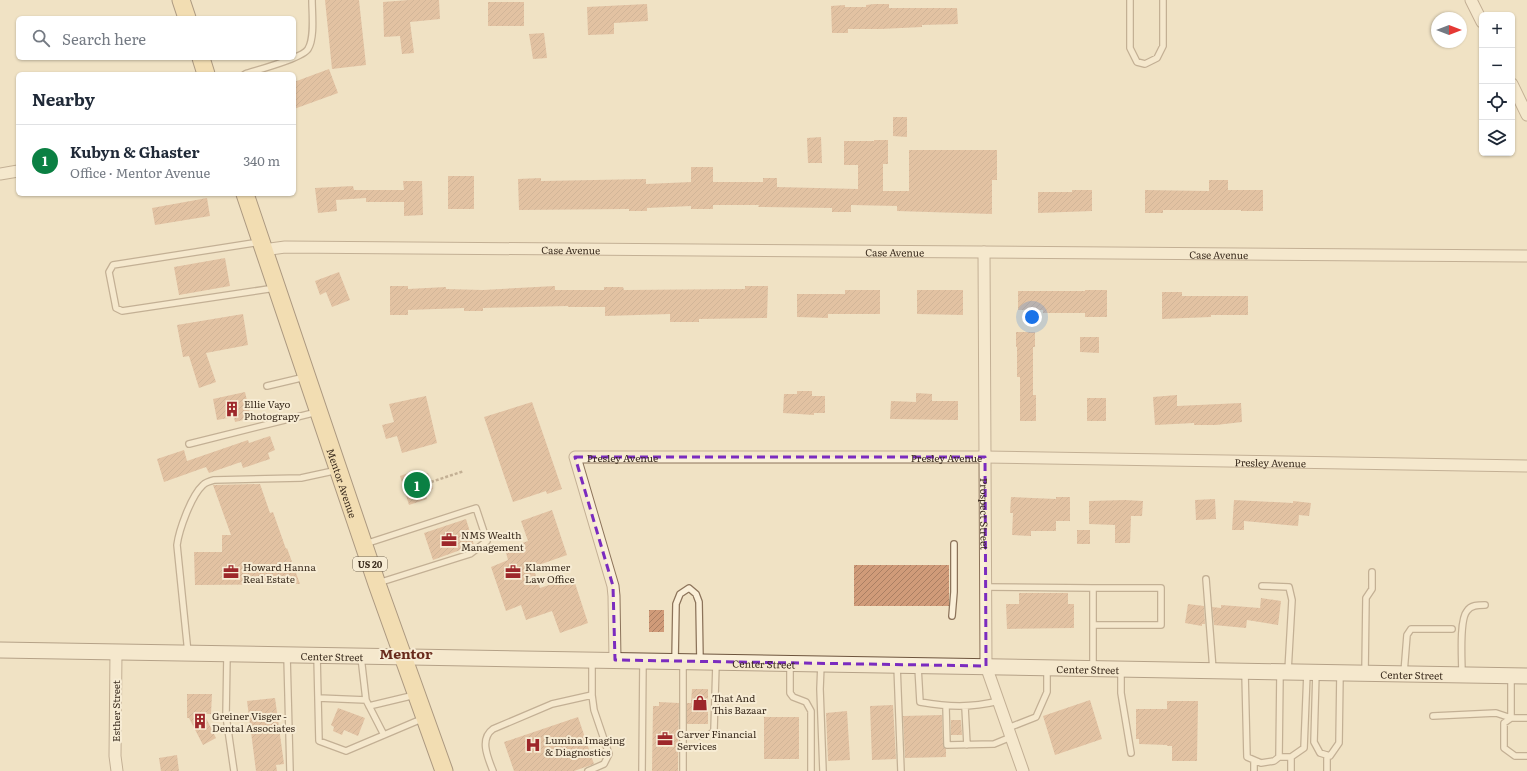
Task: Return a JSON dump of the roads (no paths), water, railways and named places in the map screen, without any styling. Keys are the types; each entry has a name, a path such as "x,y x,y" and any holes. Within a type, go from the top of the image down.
{"main road":[{"path":"181,0 186,16"},
{"path":"201,60 205,72"},
{"name":"Mentor Avenue","path":"246,196 363,544 402,657 444,771"},
{"name":"Center Street","path":"0,650 361,657 896,664 1527,676"}],"street":[{"path":"1471,0 1479,16"},
{"path":"1515,90 1527,115"},
{"path":"0,174 16,171"},
{"name":"Case Avenue","path":"262,246 1527,256"},
{"name":"Prospect Street","path":"984,252 986,666 1023,771"},
{"name":"Presley Avenue","path":"615,660 613,586 575,457 985,457 1527,466"},
{"name":"Esther Street","path":"116,652 115,756 117,771"}],"lane":[{"path":"296,57 308,50 312,37 312,0"},
{"path":"1130,0 1130,48 1137,62 1145,64 1157,58 1163,46 1164,0"},
{"path":"251,72 288,60"},
{"path":"262,246 113,265 109,272 116,308 122,311 277,287"},
{"path":"267,386 306,377"},
{"path":"189,444 318,412"},
{"path":"188,653 177,545 179,532 197,492 204,484 214,480 301,478 338,470"},
{"path":"363,544 476,508 487,541 470,554 377,584"},
{"path":"952,616 954,592 954,544"},
{"path":"1365,673 1366,598 1372,589 1372,572"},
{"path":"1206,579 1214,670"},
{"path":"1262,586 1289,586 1292,600 1284,671 1279,757"},
{"path":"986,587 1161,588 1161,625 1093,625"},
{"path":"682,771 676,604 680,594 689,588 696,594 699,602 700,661"},
{"path":"1093,668 1094,588"},
{"path":"1462,674 1463,622 1467,610 1476,605 1485,605"},
{"path":"1404,673 1407,635 1411,629 1452,629"},
{"path":"227,654 226,716 234,771"},
{"path":"287,655 290,771"},
{"path":"317,656 319,741 346,751 424,718"},
{"path":"361,657 366,700 384,735"},
{"path":"588,771 604,764 609,754 596,718 592,695 592,660"},
{"path":"642,771 643,661"},
{"path":"697,736 711,734 714,730 716,661"},
{"path":"790,663 790,694 793,697 806,702 811,711 811,771"},
{"path":"821,664 820,689 823,771"},
{"path":"896,664 901,771"},
{"path":"917,665 920,702 946,707 965,707 981,706 999,701"},
{"path":"946,707 947,745 994,744 1036,717 1047,692 1047,667"},
{"path":"1121,668 1121,693 1131,753"},
{"path":"1245,671 1247,757 1261,764 1274,761 1279,757 1291,757 1304,748 1311,672"},
{"path":"1311,672 1314,742 1320,753 1330,756 1339,743 1340,672"},
{"path":"1511,675 1511,718"},
{"path":"369,706 416,695"},
{"path":"493,771 486,749 486,738 488,733 493,729 552,704 592,695"},
{"path":"318,698 366,700"},
{"path":"965,707 967,745"},
{"path":"1433,716 1496,713 1511,718 1527,718"},
{"path":"1511,718 1504,723 1504,748 1515,756 1527,756"},
{"path":"1327,755 1327,771"},
{"path":"1291,757 1291,771"},
{"path":"1254,760 1254,771"}],"place":[{"name":"Ellie Vayo Photograpy","path":"232,409"},
{"name":"Kubyn & Ghaster","path":"417,485"},
{"name":"NMS Wealth Management","path":"449,540"},
{"name":"Howard Hanna Real Estate","path":"231,572"},
{"name":"Klammer Law Office","path":"513,572"},
{"name":"That And This Bazaar","path":"700,703"},
{"name":"Greiner Visger - Dental Associates","path":"200,721"},
{"name":"Carver Financial Services","path":"665,739"},
{"name":"Lumina Imaging & Diagnostics","path":"533,745"}],"district":[{"name":"Mentor","path":"406,653"}]}
